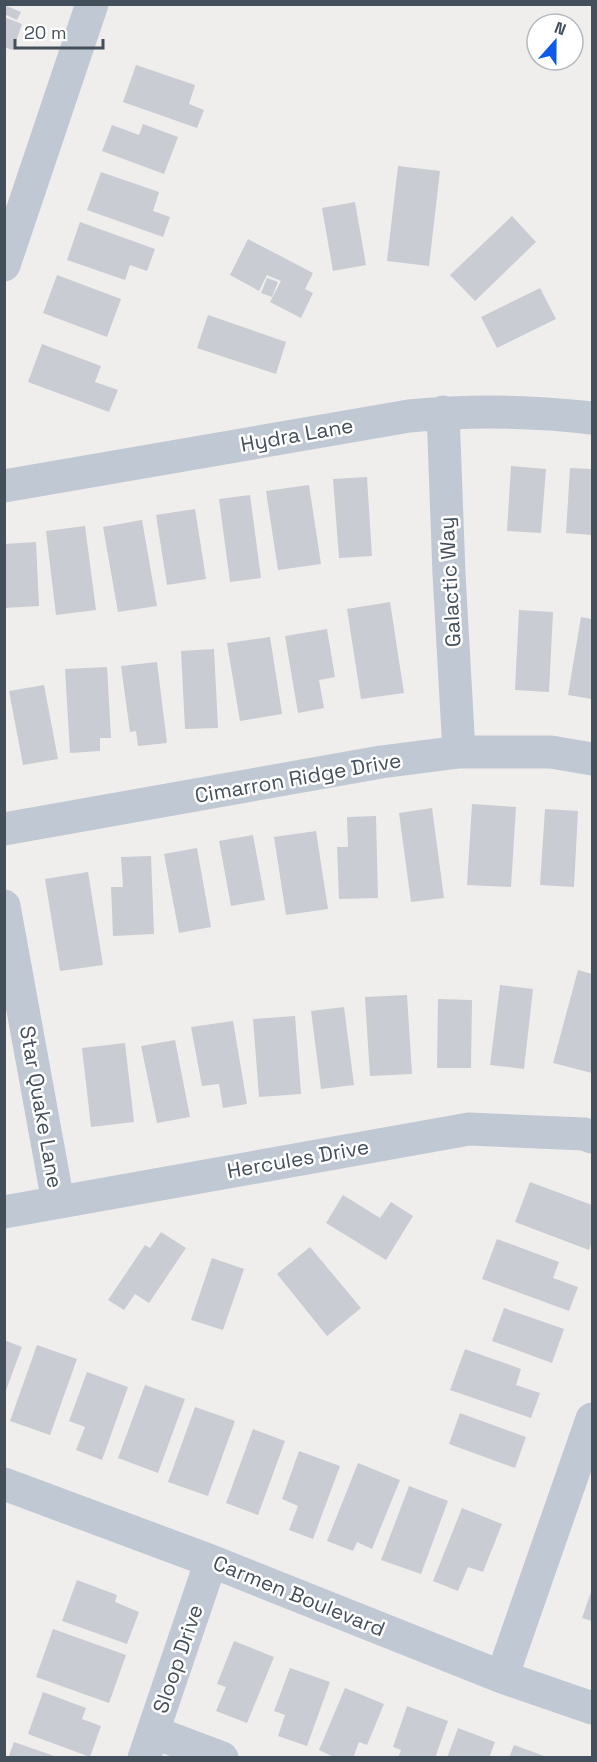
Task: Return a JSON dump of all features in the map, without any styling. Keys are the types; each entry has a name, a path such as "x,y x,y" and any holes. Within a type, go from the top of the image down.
{"street":[{"path":"4,266 92,4"},
{"name":"Hydra Lane","path":"4,486 402,417 443,412 559,414 592,418"},
{"name":"Galactic Way","path":"443,412 459,752"},
{"name":"Cimarron Ridge Drive","path":"4,829 369,764 459,752 551,752 592,759"},
{"name":"Star Quake Lane","path":"4,906 58,1202"},
{"name":"Hercules Drive","path":"4,1212 469,1129 584,1134 592,1137"},
{"path":"502,1677 582,1481 592,1419"},
{"name":"Carmen Boulevard","path":"4,1484 211,1561 502,1677 592,1708"},
{"name":"Sloop Drive","path":"148,1745 211,1561"},
{"path":"148,1745 222,1758"}],"building":[{"path":"4,5 21,12 17,20 4,14"},
{"path":"4,17 22,24 13,50 4,47"},
{"path":"136,65 195,85 189,104 204,110 197,128 123,102"},
{"path":"143,124 178,137 164,174 102,151 112,125 139,135"},
{"path":"398,166 440,171 429,266 387,261"},
{"path":"101,172 159,192 153,211 170,217 163,237 87,210"},
{"path":"355,202 366,265 333,271 322,208"},
{"path":"512,216 536,242 475,301 450,275"},
{"path":"80,222 155,249 147,271 130,265 125,280 67,260"},
{"path":"248,239 313,273 305,289 313,293 301,318 270,302 281,281 267,275 259,291 230,275"},
{"path":"57,275 121,299 107,337 43,313"},
{"path":"267,278 278,282 272,297 261,293"},
{"path":"540,288 556,319 497,348 481,317"},
{"path":"208,315 286,342 276,374 197,348"},
{"path":"42,344 101,366 95,382 118,390 109,412 28,382"},
{"path":"511,466 546,469 541,533 507,531"},
{"path":"570,468 592,469 592,535 566,533"},
{"path":"367,477 372,556 339,558 333,479"},
{"path":"309,485 321,564 278,570 266,491"},
{"path":"250,495 261,578 230,582 219,499"},
{"path":"195,509 206,579 167,585 156,515"},
{"path":"142,520 157,606 118,612 103,527"},
{"path":"85,526 96,610 56,615 46,531"},
{"path":"36,542 39,606 4,608 4,544"},
{"path":"390,602 404,693 361,699 347,609"},
{"path":"519,610 553,612 549,692 515,690"},
{"path":"581,617 592,619 592,699 568,695"},
{"path":"327,629 335,677 319,680 324,708 298,713 285,636"},
{"path":"270,637 282,714 240,721 227,643"},
{"path":"214,649 218,728 185,729 181,651"},
{"path":"157,662 167,743 138,746 136,731 130,732 121,666"},
{"path":"107,667 111,738 100,738 100,751 70,753 65,669"},
{"path":"44,685 58,759 23,765 9,691"},
{"path":"472,804 516,807 511,887 467,885"},
{"path":"432,808 444,898 411,902 399,813"},
{"path":"545,809 578,811 574,887 540,885"},
{"path":"376,816 378,898 339,899 337,847 348,847 347,817"},
{"path":"316,831 328,909 286,915 274,837"},
{"path":"253,835 265,900 231,906 219,841"},
{"path":"197,848 211,927 179,933 164,854"},
{"path":"151,856 154,934 113,936 111,887 123,887 121,857"},
{"path":"88,872 103,965 60,971 45,879"},
{"path":"578,970 592,974 592,1073 553,1063"},
{"path":"500,985 533,989 524,1069 490,1065"},
{"path":"407,995 412,1074 370,1076 365,997"},
{"path":"438,999 472,1000 471,1068 437,1068"},
{"path":"344,1007 354,1085 321,1089 311,1011"},
{"path":"295,1016 301,1094 259,1097 253,1019"},
{"path":"233,1021 247,1104 223,1108 219,1084 202,1086 191,1027"},
{"path":"175,1040 190,1117 157,1123 141,1046"},
{"path":"125,1043 134,1122 91,1127 82,1048"},
{"path":"530,1182 592,1205 592,1241 589,1250 515,1222"},
{"path":"343,1195 380,1218 391,1202 413,1216 386,1260 326,1223"},
{"path":"161,1232 186,1248 149,1303 135,1294 124,1310 108,1300 145,1245 150,1248"},
{"path":"497,1239 559,1262 553,1278 578,1287 569,1311 482,1279"},
{"path":"310,1247 361,1308 327,1336 277,1274"},
{"path":"212,1258 244,1269 223,1330 191,1320"},
{"path":"504,1308 564,1329 552,1363 492,1341"},
{"path":"4,1340 22,1347 5,1393 4,1393"},
{"path":"37,1345 77,1359 50,1435 10,1421"},
{"path":"465,1349 521,1369 516,1385 540,1393 531,1418 450,1390"},
{"path":"87,1372 128,1387 102,1460 76,1450 85,1427 69,1421"},
{"path":"145,1385 185,1399 158,1473 118,1458"},
{"path":"195,1407 235,1421 208,1496 168,1482"},
{"path":"460,1413 526,1437 515,1468 449,1444"},
{"path":"253,1429 285,1441 258,1515 226,1503"},
{"path":"299,1451 340,1466 313,1539 289,1530 298,1506 282,1499"},
{"path":"358,1463 400,1480 372,1549 357,1542 353,1551 327,1541"},
{"path":"409,1486 448,1501 421,1574 381,1560"},
{"path":"462,1508 502,1524 483,1572 468,1567 458,1591 433,1581"},
{"path":"77,1580 117,1595 115,1602 139,1612 127,1644 62,1621"},
{"path":"592,1589 592,1621 582,1618"},
{"path":"53,1629 126,1655 109,1703 36,1677"},
{"path":"234,1641 274,1657 247,1723 216,1711 226,1687 217,1684"},
{"path":"290,1668 330,1682 307,1746 278,1736 285,1715 274,1711"},
{"path":"345,1688 384,1704 367,1745 359,1742 353,1758 336,1758 319,1750"},
{"path":"43,1692 86,1708 82,1719 101,1726 90,1757 28,1734"},
{"path":"407,1706 448,1721 435,1758 398,1758 401,1750 393,1747"},
{"path":"458,1728 495,1742 489,1758 447,1758"},
{"path":"14,1742 57,1757 57,1758 8,1758"},
{"path":"514,1745 547,1757 547,1758 509,1758"}]}
